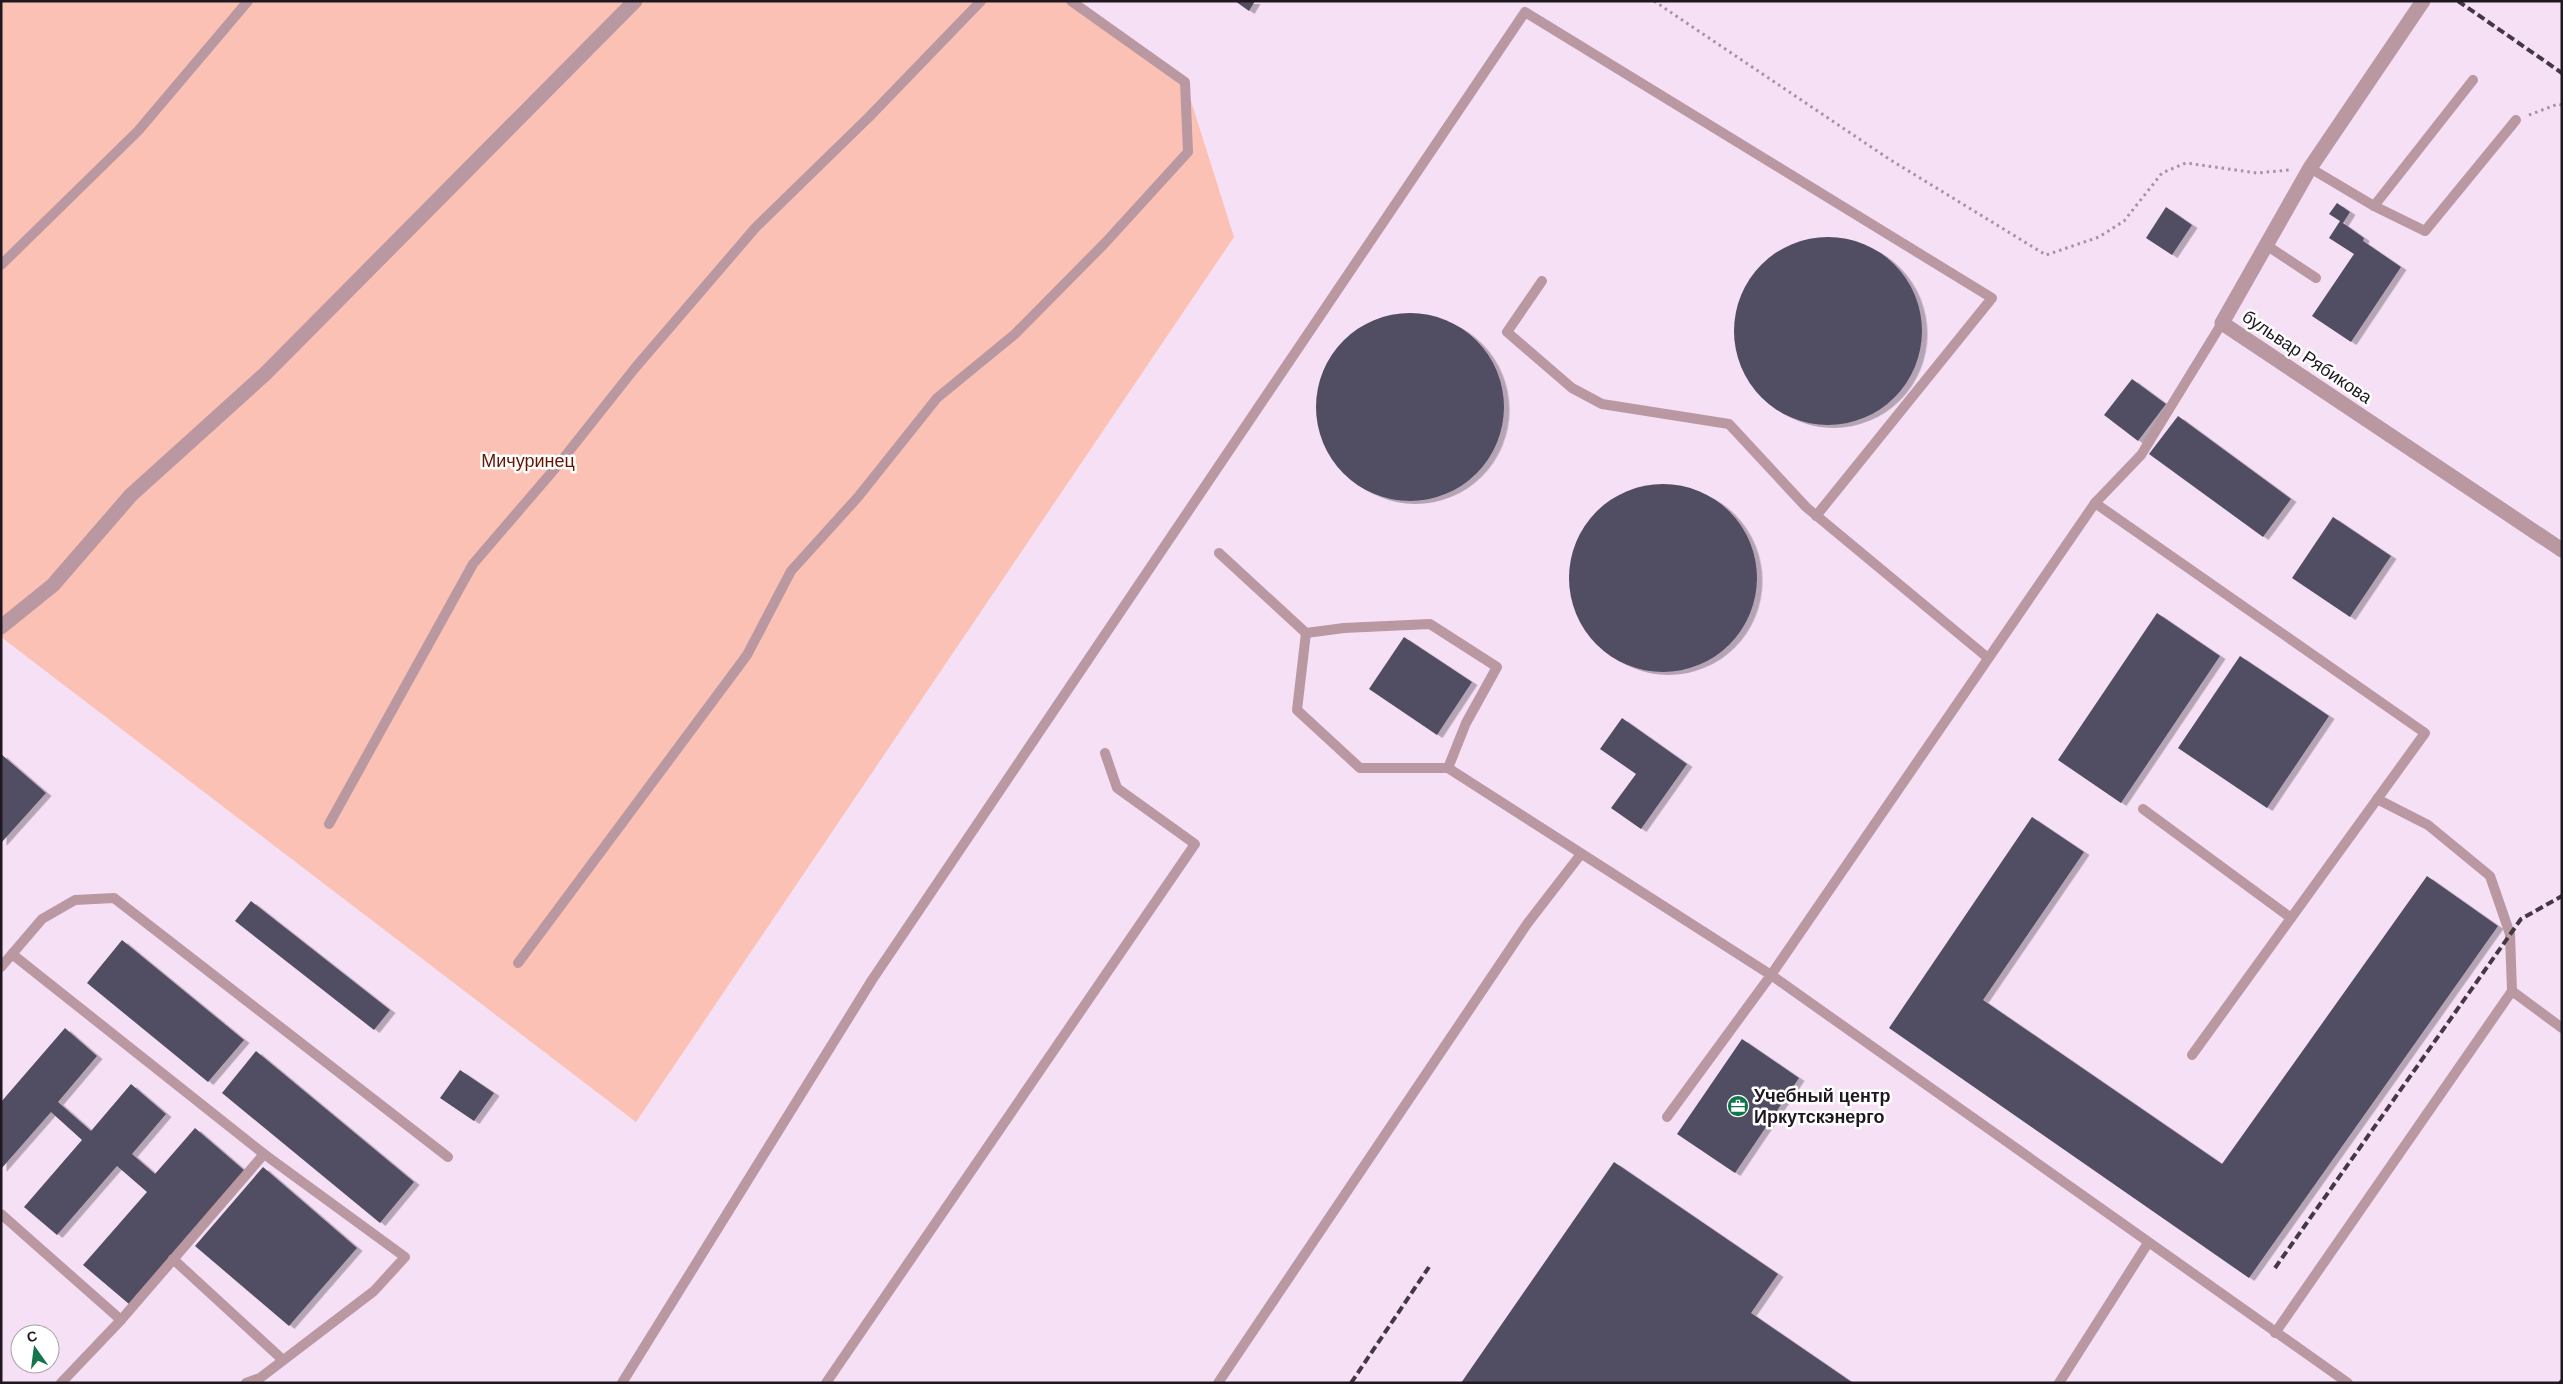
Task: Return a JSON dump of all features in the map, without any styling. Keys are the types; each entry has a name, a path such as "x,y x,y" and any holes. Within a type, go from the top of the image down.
{"street":[{"path":"1,627 53,585 131,495 265,374 635,1"},
{"name":"бульвар Рябикова","path":"2423,1 2310,168 2222,323 2562,550"}],"lane":[{"path":"1,265 138,130 248,1"},
{"path":"329,824 473,564 558,465 635,368 756,227 869,117 981,1"},
{"path":"518,963 747,655 791,570 858,497 937,398 1014,334 1105,243 1188,152 1185,82 1071,1"},
{"path":"622,1383 872,980 1525,12 1992,298 1816,516"},
{"path":"2374,206 2472,80"},
{"path":"2310,168 2374,206 2425,231 2516,120"},
{"path":"2266,244 2316,278"},
{"path":"1542,281 1507,332 1572,388 1602,404 1729,424 1816,516 1988,658"},
{"path":"1667,1117 1771,975 2094,503 2141,455 2222,323"},
{"path":"2094,503 2425,733 2192,1055"},
{"path":"1218,553 1306,633 1344,628 1430,624 1497,667 1466,723 1448,768"},
{"path":"1306,633 1297,710 1360,768 1448,768 1771,975 2348,1383"},
{"path":"826,1383 1194,844 1117,788 1105,753"},
{"path":"2275,1333 2512,991 2510,934 2490,876 2428,825 2377,799"},
{"path":"2143,809 2291,918"},
{"path":"1218,1383 1522,932 1581,854"},
{"path":"1,967 42,919 75,900 114,898 448,1157"},
{"path":"12,954 264,1154 405,1257 374,1291 283,1360 260,1380 246,1383"},
{"path":"2512,991 2562,1028"},
{"path":"61,1383 120,1320 264,1154"},
{"path":"1,1214 120,1320"},
{"path":"2059,1383 2148,1243"},
{"path":"173,1259 283,1360"}],"path":[{"path":"1654,1 1889,159 2046,255 2100,237 2124,221 2162,173 2186,163 2257,173 2310,168"},
{"path":"2516,120 2558,104 2562,105"}],"green space":[{"name":"Мичуринец","path":"1,1 1071,1 1185,82 1234,237 636,1122 1,637"}],"building":[{"path":"1235,1 1255,1 1249,11"},
{"path":"2337,203 2350,212 2343,223 2364,238 2363,241 2401,267 2351,342 2312,316 2354,254 2329,238 2340,221 2329,214"},
{"path":"2166,207 2192,225 2172,255 2146,238"},
{"path":"1828,237 1864,244 1880,253 1894,265 1906,279 1915,295 1922,331 1915,367 1906,383 1894,397 1880,409 1864,418 1828,425 1792,418 1776,409 1762,397 1750,383 1741,367 1734,331 1741,295 1750,279 1762,265 1776,253 1792,244"},
{"path":"1410,313 1446,320 1462,329 1476,341 1488,355 1497,371 1504,407 1497,443 1488,459 1476,473 1462,485 1446,494 1410,501 1374,494 1358,485 1344,473 1332,459 1323,443 1316,407 1323,371 1332,355 1344,341 1358,329 1374,320"},
{"path":"2132,379 2166,404 2138,441 2104,415"},
{"path":"2178,416 2291,499 2263,537 2149,454"},
{"path":"1663,484 1699,491 1715,500 1729,512 1741,526 1750,542 1757,578 1750,614 1741,630 1729,644 1715,656 1699,665 1663,672 1627,665 1611,656 1597,644 1585,630 1576,614 1569,578 1576,542 1585,526 1597,512 1611,500 1627,491"},
{"path":"2333,517 2391,556 2350,617 2292,578"},
{"path":"2157,613 2220,656 2121,803 2058,760"},
{"path":"1404,637 1472,682 1437,735 1369,689"},
{"path":"2240,656 2329,716 2267,808 2178,748"},
{"path":"1622,718 1687,764 1641,829 1611,808 1636,774 1600,749"},
{"path":"1,754 46,793 1,843"},
{"path":"2032,817 2084,852 1983,1000 2222,1164 2427,876 2498,926 2249,1278 1889,1028"},
{"path":"251,901 390,1010 374,1030 235,921"},
{"path":"122,940 244,1040 208,1082 87,983"},
{"path":"65,1028 97,1056 58,1102 91,1131 131,1084 166,1114 132,1154 155,1174 195,1128 245,1171 129,1304 83,1265 147,1192 117,1166 57,1235 24,1207 82,1140 51,1112 1,1169 1,1102"},
{"name":"Учебный центр Иркутскэнерго","path":"1742,1039 1799,1078 1735,1173 1677,1134"},
{"path":"256,1051 414,1182 380,1223 222,1093"},
{"path":"460,1070 494,1093 474,1121 440,1098"},
{"path":"1614,1162 1778,1274 1751,1313 1853,1383 1461,1383"},
{"path":"263,1167 357,1248 289,1326 195,1246"}],"railway":[{"path":"2458,1 2562,73"},
{"path":"2275,1268 2521,919 2562,896"},
{"path":"1351,1383 1429,1267"}],"place":[{"name":"Учебный центр Иркутскэнерго","path":"1738,1106"}]}
